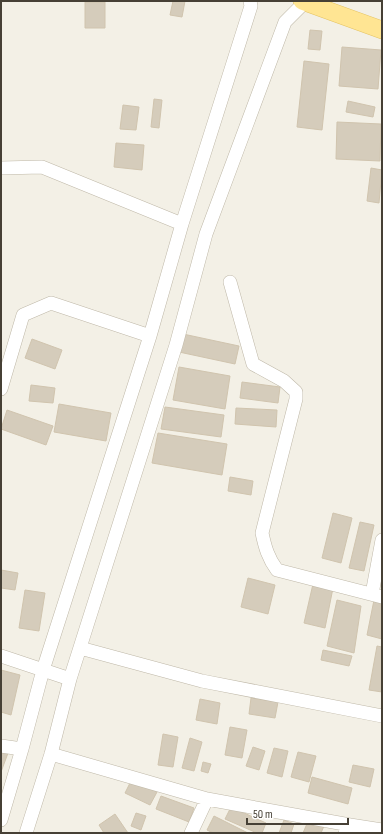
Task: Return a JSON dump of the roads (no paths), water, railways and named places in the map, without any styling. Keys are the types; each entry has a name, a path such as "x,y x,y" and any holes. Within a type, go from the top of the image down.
{"main road":[{"path":"304,1 382,30"}],"street":[{"path":"1,820 43,670 150,336 182,224 251,6 250,1"},
{"path":"26,833 51,754 70,679 176,345 206,234 285,22 304,1"},
{"path":"1,168 42,167 182,224"},
{"path":"230,282 253,364 284,381 296,392 296,399 262,534 266,552 271,561 277,570 377,595 382,540"},
{"path":"1,389 23,315 51,303 150,336"},
{"path":"80,648 202,681 382,716"},
{"path":"1,656 70,679"},
{"path":"1,746 22,749"},
{"path":"51,754 207,799 347,829 382,830"},
{"path":"191,833 207,799"}]}
